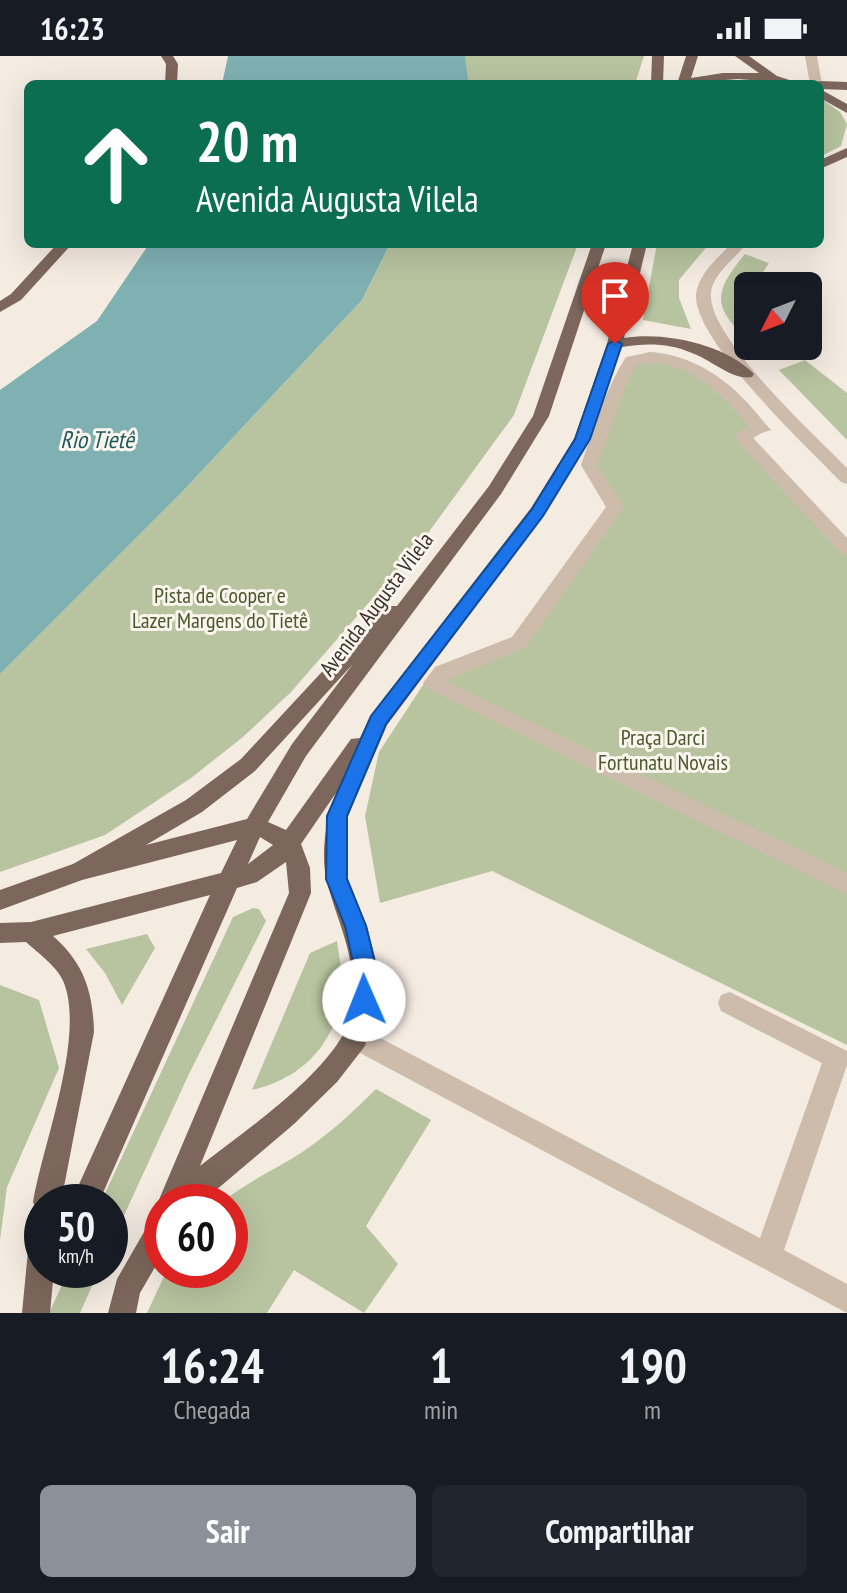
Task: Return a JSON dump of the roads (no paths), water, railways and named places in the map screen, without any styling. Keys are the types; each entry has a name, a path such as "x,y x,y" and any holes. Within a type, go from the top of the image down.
{"main road":[{"path":"167,56 172,64 171,80"},
{"path":"657,80 658,56"},
{"path":"683,80 692,56"},
{"path":"741,56 784,80"},
{"path":"699,80 745,76 774,80"},
{"path":"824,85 847,86"},
{"path":"824,95 847,109"},
{"path":"824,163 847,152"},
{"path":"0,308 16,297 61,248"},
{"name":"Avenida Augusta Vilela","path":"93,1184 254,826 299,750 495,490 541,416 598,248"},
{"path":"0,933 31,932 227,881 264,866 289,843 355,748 537,512 582,439 615,344 639,248"},
{"path":"615,344 640,338 671,340 709,353 746,374"},
{"path":"81,871 194,806 248,765 448,551"},
{"path":"199,1184 296,1105 328,1073 356,1038 364,1000 364,962 355,926 337,879 337,816 378,721"},
{"path":"0,900 81,871 254,826 271,831 289,843 301,873 300,893 179,1184"},
{"path":"31,932 59,956 76,982 82,1016 79,1054 48,1184"},
{"path":"122,1313 127,1289 144,1259"},
{"path":"36,1309 38,1288"},
{"path":"36,1309 46,1288"}],"street":[{"path":"811,56 815,80"},
{"path":"736,248 705,285 702,298 715,328 738,355 746,374 847,478"},
{"path":"847,549 746,440 743,434 761,429 726,388 679,360 649,355 632,360 620,380 589,465 615,507 519,642 442,672 433,683 847,884"},
{"path":"730,1003 837,1057 768,1256"},
{"path":"356,1038 847,1299"}],"water":[{"path":"228,56 465,56 468,80 223,80"},
{"name":"Rio Tietê","path":"146,248 388,248 362,300 180,494 0,674 0,390 97,321"}],"park label":[{"name":"Pista de Cooper e Lazer Margens do Tietê","path":"220,608"},
{"name":"Praça Darci Fortunatu Novais","path":"663,750"}]}
